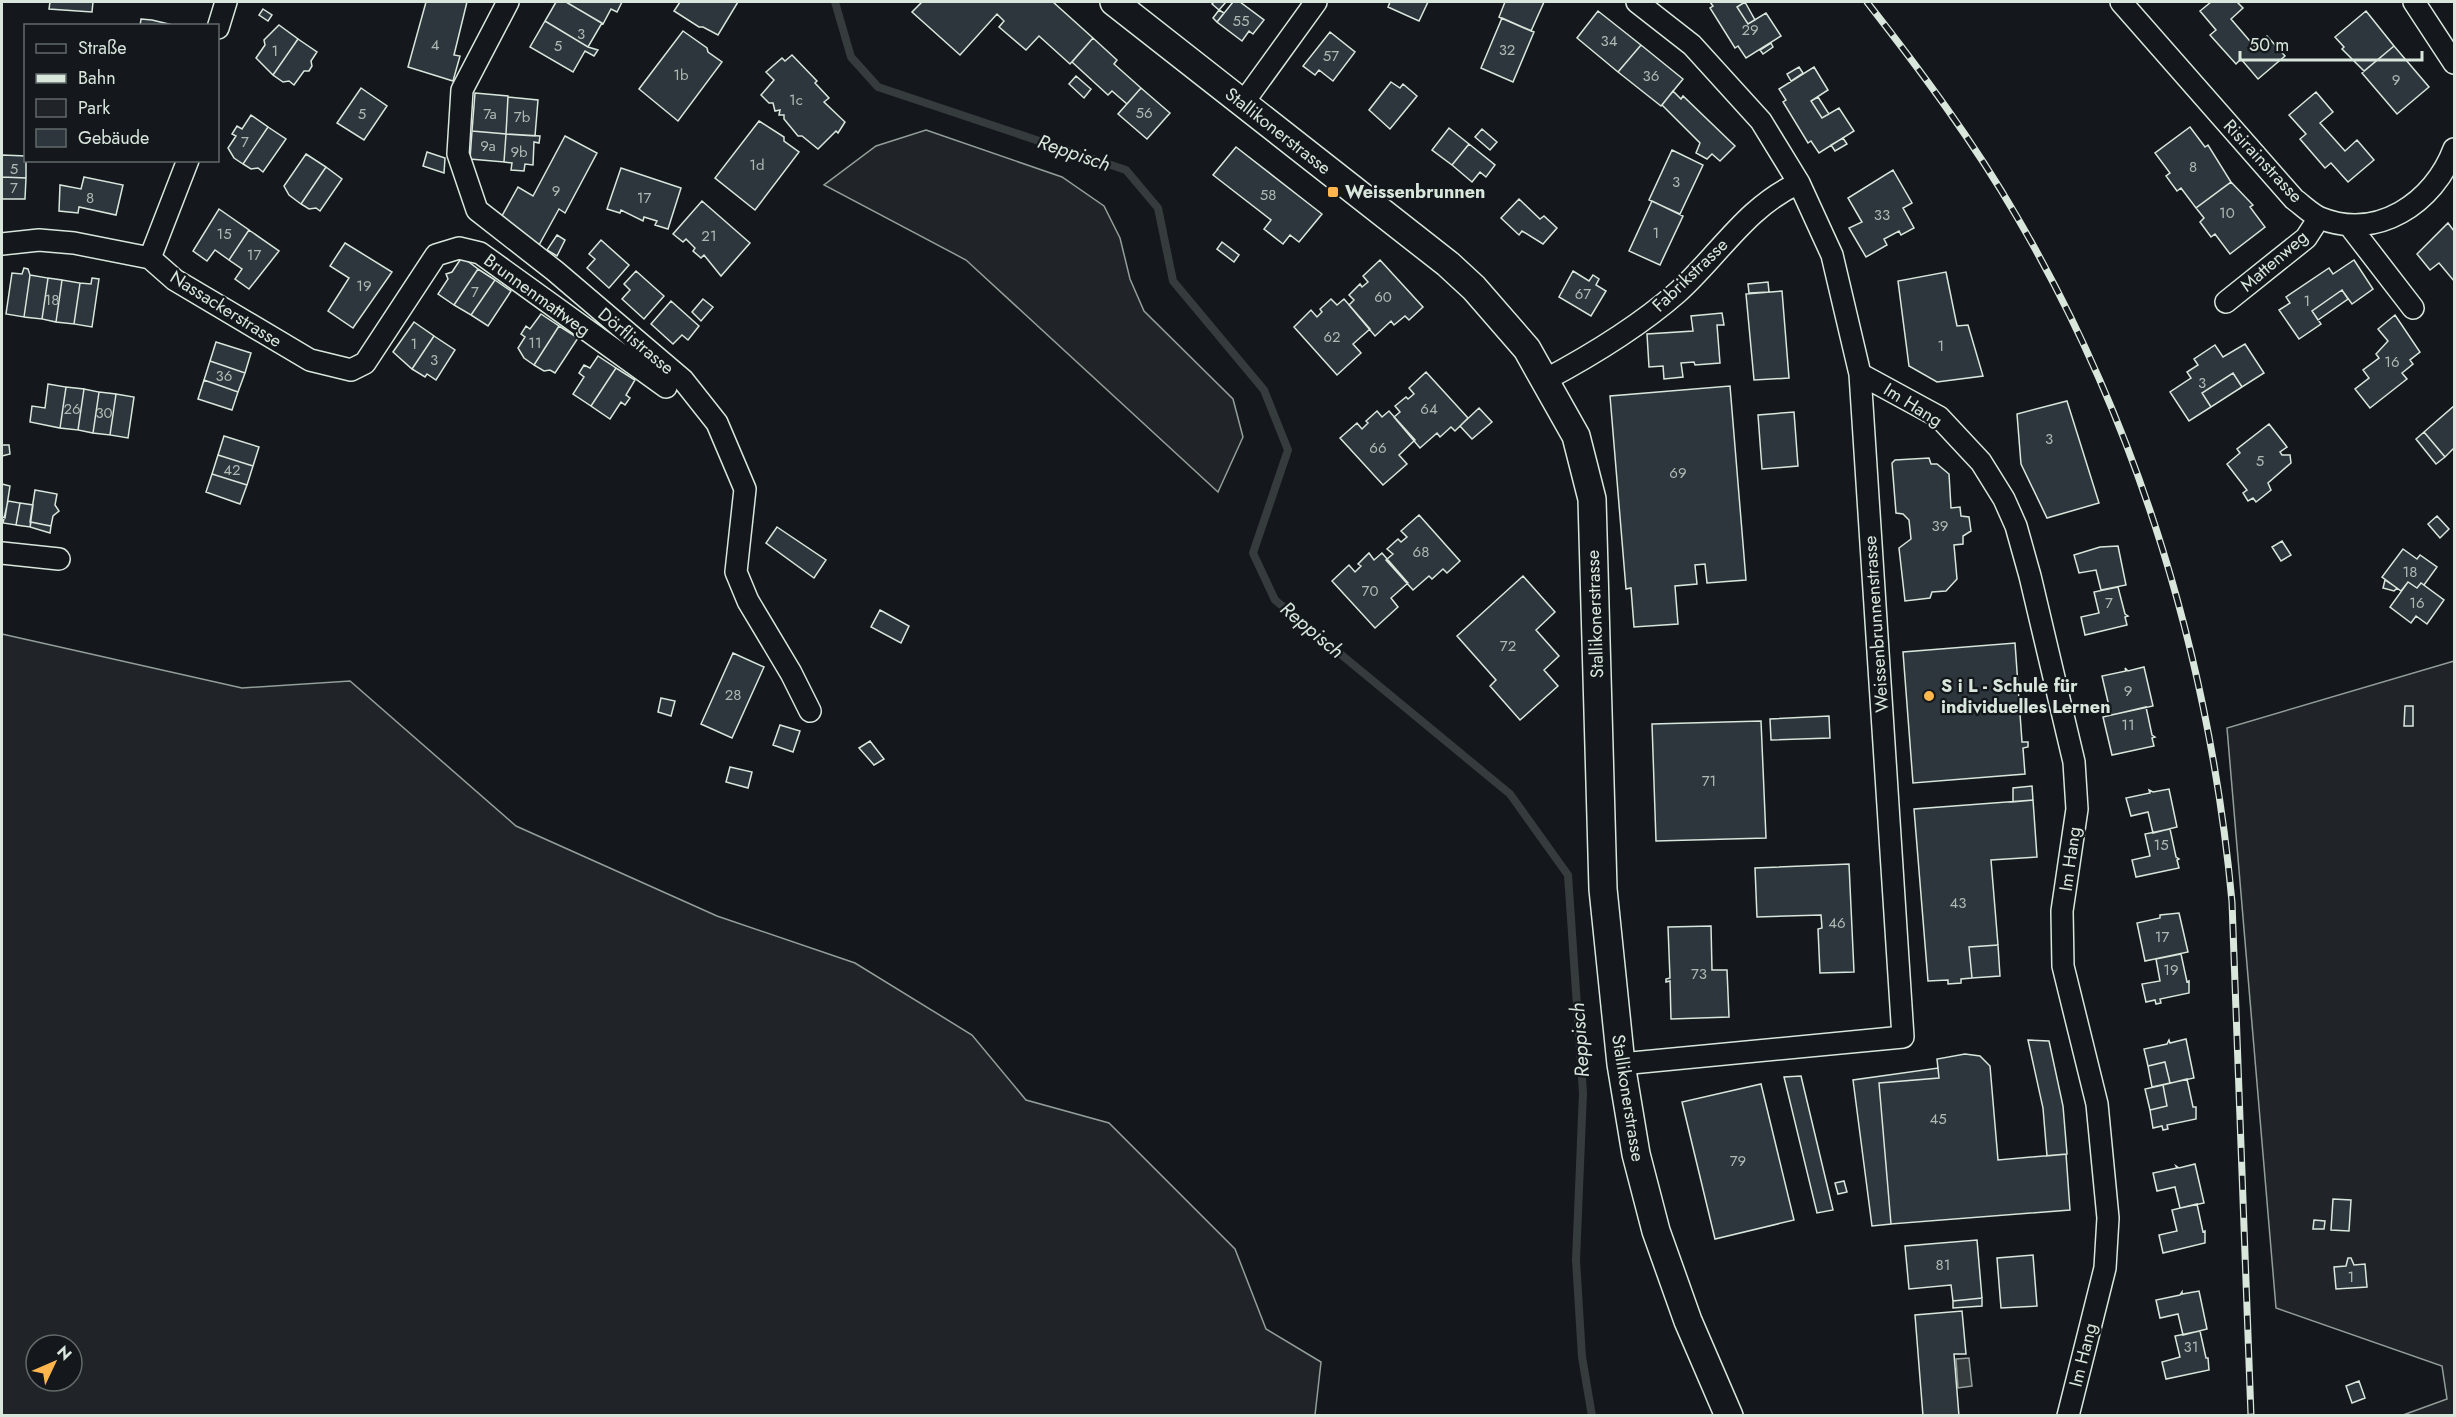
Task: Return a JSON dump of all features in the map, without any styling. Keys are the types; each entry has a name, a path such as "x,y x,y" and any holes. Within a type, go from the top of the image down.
{"street":[{"path":"219,25 226,2"},
{"name":"Dörflistrasse","path":"508,2 462,90 458,154 477,210 555,271 683,380 717,423 745,489 736,572 748,601 791,673 810,711"},
{"name":"Stallikonerstrasse","path":"1114,2 1448,264 1502,318 1527,349 1576,436 1592,499 1603,889 1621,1064 1636,1154 1656,1231 1688,1322 1729,1416"},
{"path":"1243,103 1316,2"},
{"name":"Weissenbrunnenstrasse","path":"1621,1064 1903,1037 1860,374 1832,255 1799,183 1761,121 1724,77 1676,32 1637,2"},
{"name":"Risirainstrasse","path":"2121,2 2294,199 2319,218 2349,225 2387,221 2419,201 2437,179 2454,149"},
{"path":"2414,2 2454,63"},
{"path":"2,244 51,241 150,258 188,162"},
{"name":"Fabrikstrasse","path":"1545,380 1620,337 1678,291 1771,197 1799,183"},
{"name":"Mattenweg","path":"2226,302 2306,238 2319,218"},
{"path":"2349,225 2413,308"},
{"name":"Brunnenmattweg","path":"310,360 351,370 365,363 436,255 459,248 480,253 666,387"},
{"name":"Nassackerstrasse","path":"150,258 175,280 310,360"},
{"name":"Im Hang","path":"1860,374 1939,417 1981,462 2004,500 2016,526 2030,576 2074,762 2077,809 2062,911 2063,966 2097,1104 2108,1218 2105,1268 2068,1416"},
{"path":"2,553 59,559"}],"green space":[{"path":"926,130 1062,177 1104,206 1120,238 1130,279 1144,311 1233,399 1243,437 1218,492 966,260 824,185 876,146"},
{"path":"2,634 242,688 350,681 516,826 717,916 855,963 972,1035 1026,1100 1109,1123 1235,1249 1266,1329 1321,1362 1315,1415 2,1415"},
{"path":"2454,661 2454,1415 2403,1415 2447,1399 2442,1366 2276,1308 2227,728"}],"shaded area":[{"path":"1969,1358 1972,1386 1958,1388 1956,1359"}],"building":[{"path":"50,2 93,2 92,12 49,9"},
{"path":"426,2 467,2 454,55 460,56 453,81 408,67"},
{"path":"556,2 566,2 602,23 588,47 545,21"},
{"path":"566,2 622,2 617,12 611,9 603,24"},
{"path":"680,2 738,2 718,35 699,27 674,11"},
{"path":"922,2 1053,2 1093,38 1070,64 1039,36 1026,50 999,27 1004,21 997,14 960,55 912,12"},
{"path":"1226,2 1219,10 1212,4"},
{"path":"1233,2 1240,2 1264,20 1253,34 1249,31 1242,41 1217,22"},
{"path":"1390,2 1428,2 1419,21 1388,7"},
{"path":"1505,2 1544,2 1531,31 1499,17"},
{"path":"1710,2 1745,2 1737,7 1748,24 1766,13 1781,36 1746,58 1738,46 1735,48 1710,8 1713,6"},
{"path":"1745,2 1755,20 1748,24 1737,7"},
{"path":"2211,2 2237,2 2243,8 2231,19 2255,47 2267,36 2285,56 2258,79 2241,59 2236,64 2210,35 2216,30 2200,11"},
{"path":"263,9 272,15 268,21 259,15"},
{"path":"1219,10 1224,13 1217,22 1213,18"},
{"path":"1598,11 1641,45 1618,72 1577,38"},
{"path":"2366,11 2394,46 2364,71 2342,49 2344,47 2335,37"},
{"path":"1502,18 1534,32 1513,82 1481,68"},
{"path":"141,19 169,24 140,24"},
{"path":"545,21 588,47 598,50 594,56 585,51 573,72 530,47"},
{"path":"279,25 298,39 273,75 256,58 265,45 264,40"},
{"path":"683,31 722,62 678,121 639,89"},
{"path":"1330,32 1355,52 1333,81 1319,70 1315,75 1303,66"},
{"path":"1093,38 1117,60 1114,64 1141,88 1127,104 1112,91 1108,95 1072,62"},
{"path":"298,39 317,52 311,61 312,66 309,71 304,71 294,85 289,81 283,82 273,75"},
{"path":"1771,43 1773,47 1763,54 1760,50"},
{"path":"1641,45 1683,79 1661,106 1618,72"},
{"path":"2394,46 2429,87 2397,114 2362,73"},
{"path":"792,55 817,81 815,83 829,98 824,102 845,122 838,133 836,131 818,149 802,136 798,136 784,119 784,115 779,115 780,110 775,111 773,103 769,103 761,95 774,80 766,72 782,58 785,61"},
{"path":"1799,67 1803,73 1791,81 1787,74"},
{"path":"1814,67 1828,90 1811,101 1822,118 1839,108 1854,131 1819,153 1811,141 1808,143 1783,102 1786,100 1779,89"},
{"path":"1076,76 1091,89 1084,98 1069,84"},
{"path":"1391,82 1400,88 1403,84 1417,96 1390,129 1369,110"},
{"path":"361,88 387,106 364,140 337,123"},
{"path":"1141,88 1170,113 1147,139 1118,114"},
{"path":"1673,91 1681,99 1683,96 1735,146 1720,161 1712,154 1707,159 1696,153 1700,143 1662,105"},
{"path":"2316,92 2333,112 2320,123 2345,151 2357,140 2374,160 2348,182 2331,163 2325,168 2300,139 2306,134 2289,115"},
{"path":"475,93 508,96 506,134 472,131"},
{"path":"508,97 538,100 535,136 506,134"},
{"path":"1818,97 1829,114 1822,118 1811,101"},
{"path":"251,115 268,127 243,164 234,158 228,148 236,136 232,134 237,126 242,129"},
{"path":"759,121 784,137 784,141 799,152 755,210 715,178"},
{"path":"268,127 286,139 263,172 258,168 251,169 243,164"},
{"path":"2190,127 2205,147 2208,145 2231,182 2196,208 2181,188 2177,191 2166,176 2170,173 2155,153"},
{"path":"1449,128 1469,144 1452,165 1432,150"},
{"path":"1482,129 1497,142 1490,150 1475,137"},
{"path":"472,131 506,134 504,162 470,159"},
{"path":"506,134 540,136 539,143 534,142 533,165 525,164 524,171 511,170 512,163 504,162"},
{"path":"565,136 597,153 565,213 559,209 539,245 498,223 518,187 533,196"},
{"path":"1843,138 1847,144 1835,151 1831,145"},
{"path":"1469,144 1495,165 1486,177 1480,172 1472,182 1452,165"},
{"path":"1236,147 1322,214 1299,242 1290,235 1283,244 1264,229 1271,220 1213,175"},
{"path":"1672,150 1703,165 1680,214 1649,200"},
{"path":"427,152 445,158 444,173 423,166"},
{"path":"306,154 326,167 301,204 289,195 284,186"},
{"path":"2,155 24,156 26,178 2,177"},
{"path":"326,167 342,179 320,211 316,208 309,209 301,204"},
{"path":"621,168 681,188 668,229 655,225 657,221 644,217 643,221 621,210 620,213 607,209"},
{"path":"1893,170 1912,203 1903,208 1914,228 1901,235 1899,231 1884,239 1887,245 1866,257 1849,228 1862,222 1848,198"},
{"path":"2,177 26,178 25,199 2,199"},
{"path":"84,177 123,185 116,215 79,207 78,213 59,211 60,185 81,189"},
{"path":"2231,182 2253,205 2250,207 2265,227 2230,254 2215,234 2211,237 2200,222 2204,218 2196,208"},
{"path":"1519,199 1540,219 1544,216 1557,228 1543,244 1522,231 1519,235 1501,218"},
{"path":"702,201 750,243 721,276 704,255 701,258 693,251 695,248 686,239 683,242 673,234"},
{"path":"1652,201 1683,216 1660,265 1629,251"},
{"path":"219,209 249,230 229,260 215,250 207,261 193,251"},
{"path":"2448,223 2454,231 2454,281 2439,263 2430,270 2417,254"},
{"path":"249,230 279,251 249,289 235,279 242,269 229,260"},
{"path":"557,235 565,240 557,256 547,250"},
{"path":"601,240 629,265 609,288 587,268 595,259 589,254"},
{"path":"1222,242 1239,255 1234,262 1217,249"},
{"path":"345,243 392,272 353,328 328,311 349,278 330,266"},
{"path":"462,257 478,269 454,305 438,294 448,279 446,274 452,272"},
{"path":"1380,260 1423,307 1409,320 1405,316 1394,325 1391,321 1375,336 1349,305 1354,300 1349,295 1360,284 1362,287 1368,282 1363,276"},
{"path":"2354,260 2373,289 2352,304 2342,290 2312,311 2321,324 2299,339 2279,310 2290,303 2286,297 2329,268 2333,274"},
{"path":"24,268 28,269 30,275 24,317 6,314 12,273 22,274"},
{"path":"478,269 495,280 471,315 454,305"},
{"path":"636,271 664,296 644,319 622,299 630,290 624,284"},
{"path":"1573,271 1589,281 1593,275 1599,279 1596,285 1606,291 1591,316 1559,297"},
{"path":"1946,272 1957,326 1968,325 1983,376 1937,382 1909,366 1898,281"},
{"path":"30,275 48,278 42,319 24,317"},
{"path":"48,278 62,280 56,322 42,319"},
{"path":"92,278 99,279 92,327 74,324 80,283 91,284"},
{"path":"62,280 80,283 74,324 56,322"},
{"path":"495,280 511,291 488,326 471,315"},
{"path":"1768,282 1769,292 1749,293 1748,284"},
{"path":"2342,290 2348,299 2318,320 2312,311"},
{"path":"1782,291 1789,378 1754,380 1746,294"},
{"path":"703,299 713,307 701,321 692,312"},
{"path":"1331,299 1337,305 1344,299 1370,329 1353,344 1361,353 1337,375 1294,327 1311,310 1317,317 1322,312 1320,309"},
{"path":"671,301 699,326 688,340 682,335 673,344 651,324"},
{"path":"1722,313 1724,325 1717,325 1720,363 1695,365 1694,362 1681,363 1683,377 1664,379 1663,366 1649,367 1647,334 1693,331 1691,316"},
{"path":"541,314 559,326 534,365 524,358 518,348 525,337 521,334 526,326 530,329"},
{"path":"2395,315 2420,352 2410,360 2413,364 2402,373 2407,379 2370,408 2355,389 2369,378 2363,370 2379,358 2376,354 2388,341 2378,329"},
{"path":"414,322 434,336 412,369 393,352"},
{"path":"559,326 578,338 555,373 550,370 544,371 534,365"},
{"path":"434,336 455,350 436,380 427,374 425,377 412,369"},
{"path":"216,342 251,353 245,373 210,361"},
{"path":"2245,344 2264,373 2242,387 2233,373 2202,393 2211,407 2189,421 2170,392 2191,378 2187,372 2198,365 2194,359 2215,345 2223,357"},
{"path":"598,356 616,368 591,406 573,394 584,377 579,373 584,365 590,368"},
{"path":"210,361 245,373 238,392 204,380"},
{"path":"616,368 635,380 626,395 630,398 625,405 621,402 610,419 591,406"},
{"path":"1426,372 1468,418 1455,431 1451,427 1440,437 1437,433 1420,448 1394,417 1400,412 1395,406 1414,394 1409,388"},
{"path":"2233,373 2242,387 2211,407 2202,393"},
{"path":"204,380 238,392 232,410 198,399"},
{"path":"48,384 66,387 60,428 30,422 32,406 45,408"},
{"path":"1730,386 1746,580 1707,583 1705,564 1695,565 1697,584 1675,586 1678,624 1634,627 1631,588 1626,589 1610,396"},
{"path":"66,387 84,389 78,430 60,428"},
{"path":"84,389 99,392 93,433 78,430"},
{"path":"99,392 116,394 110,435 93,433"},
{"path":"116,394 134,397 128,438 110,435"},
{"path":"2067,401 2099,503 2047,518 2021,464 2017,414"},
{"path":"2454,406 2454,448 2445,457 2424,432"},
{"path":"1479,408 1492,422 1472,439 1460,426"},
{"path":"1377,411 1382,417 1389,411 1415,440 1399,455 1407,464 1383,485 1340,438 1357,423 1362,429 1368,423 1366,421"},
{"path":"1794,412 1798,466 1762,469 1758,415"},
{"path":"2269,424 2287,447 2280,452 2282,455 2290,455 2291,463 2268,483 2271,490 2256,502 2253,498 2248,501 2243,493 2247,490 2227,464 2240,453 2237,449"},
{"path":"2424,432 2445,457 2436,464 2416,439"},
{"path":"224,436 259,447 253,466 218,455"},
{"path":"2,445 9,445 10,454 2,456"},
{"path":"218,455 253,466 247,485 212,474"},
{"path":"1929,458 1931,464 1937,464 1949,474 1951,508 1960,507 1961,516 1969,517 1971,531 1963,536 1963,544 1954,545 1957,579 1946,591 1932,592 1930,598 1905,601 1899,548 1911,539 1909,520 1903,514 1896,513 1892,463 1895,460"},
{"path":"212,474 247,485 240,504 206,492"},
{"path":"2,484 10,486 5,518 2,517"},
{"path":"35,490 57,494 55,505 59,511 53,516 51,526 30,522"},
{"path":"8,501 20,503 16,525 3,523"},
{"path":"20,503 33,505 30,527 16,525"},
{"path":"1419,515 1460,561 1447,573 1443,569 1432,579 1429,576 1413,590 1386,560 1393,554 1387,549 1398,539 1401,542 1407,537 1401,531"},
{"path":"2437,516 2449,529 2440,538 2428,524"},
{"path":"31,522 51,526 50,533 30,527"},
{"path":"777,527 826,560 814,578 766,543"},
{"path":"2282,541 2291,555 2281,561 2272,547"},
{"path":"2118,546 2126,585 2101,590 2096,570 2079,573 2074,555 2100,547"},
{"path":"2403,549 2417,559 2420,555 2437,567 2424,585 2421,583 2417,588 2408,582 2401,591 2382,577"},
{"path":"1369,553 1374,560 1382,553 1408,583 1391,598 1398,607 1375,628 1332,581 1349,565 1355,572 1361,566 1358,564"},
{"path":"1523,576 1555,612 1536,630 1559,656 1544,670 1558,686 1520,720 1490,686 1496,680 1457,636"},
{"path":"2385,580 2397,588 2394,591 2383,588"},
{"path":"2408,582 2417,588 2421,583 2444,600 2427,624 2416,616 2411,623 2390,607"},
{"path":"2118,587 2125,614 2128,616 2125,617 2127,625 2085,635 2081,617 2099,613 2094,592"},
{"path":"880,610 909,626 901,643 871,627"},
{"path":"2015,643 2022,742 2028,742 2028,747 2023,748 2025,774 1913,783 1903,652"},
{"path":"733,653 764,667 732,738 701,724"},
{"path":"2144,667 2153,706 2111,715 2102,676 2126,671 2125,668 2128,671"},
{"path":"661,698 675,701 671,716 658,712"},
{"path":"2405,706 2413,706 2413,726 2404,726"},
{"path":"2146,707 2152,735 2155,737 2152,738 2154,746 2112,755 2103,717"},
{"path":"1829,716 1830,738 1771,740 1770,719"},
{"path":"1761,721 1766,838 1656,841 1652,724"},
{"path":"780,725 800,731 793,752 773,745"},
{"path":"870,741 884,759 874,765 859,748"},
{"path":"730,767 752,772 748,788 726,782"},
{"path":"2032,786 2033,800 2013,802 2013,788"},
{"path":"2169,789 2177,827 2153,833 2148,812 2131,816 2126,798 2150,793 2149,790 2153,792"},
{"path":"2033,800 2037,857 1991,860 1998,945 1969,947 1972,978 1961,979 1961,983 1948,984 1948,980 1928,981 1914,809"},
{"path":"2170,829 2176,857 2179,859 2177,860 2179,868 2136,877 2132,860 2150,856 2145,834"},
{"path":"1849,864 1854,972 1820,973 1818,929 1822,928 1821,915 1757,917 1755,868"},
{"path":"2179,913 2188,952 2145,961 2137,923 2160,918 2160,915"},
{"path":"1711,926 1712,970 1727,970 1729,1017 1671,1019 1670,981 1666,982 1666,979 1670,978 1668,927"},
{"path":"1998,945 2000,976 1972,978 1969,947"},
{"path":"2181,954 2187,982 2189,981 2189,993 2160,999 2161,1003 2156,1004 2155,1000 2146,1002 2142,984 2160,981 2156,959"},
{"path":"2186,1039 2194,1078 2170,1083 2165,1062 2148,1066 2144,1049 2167,1044 2169,1040 2170,1043"},
{"path":"2028,1040 2049,1041 2063,1106 2067,1154 2047,1156 2043,1108"},
{"path":"1965,1054 1980,1056 1990,1066 1998,1160 2066,1154 2070,1210 1891,1224 1879,1083 1939,1078 1937,1059"},
{"path":"2165,1062 2170,1083 2152,1087 2148,1066"},
{"path":"1938,1068 1939,1078 1879,1083 1891,1224 1872,1226 1853,1080"},
{"path":"1801,1076 1833,1210 1817,1213 1784,1077"},
{"path":"2187,1079 2193,1107 2196,1107 2196,1119 2167,1125 2168,1129 2163,1130 2162,1126 2153,1128 2150,1110 2167,1106 2163,1085"},
{"path":"1761,1084 1794,1220 1715,1239 1682,1102"},
{"path":"2163,1085 2167,1106 2150,1110 2145,1089"},
{"path":"2195,1164 2204,1203 2180,1208 2175,1187 2157,1191 2153,1173 2177,1168 2176,1166 2179,1168"},
{"path":"1844,1181 1847,1192 1838,1194 1835,1183"},
{"path":"2333,1199 2351,1200 2349,1231 2331,1230"},
{"path":"2197,1204 2203,1232 2205,1231 2205,1243 2163,1253 2159,1235 2177,1231 2172,1210"},
{"path":"2314,1220 2325,1221 2324,1229 2313,1229"},
{"path":"1977,1240 1982,1298 1953,1301 1951,1285 1909,1289 1905,1246"},
{"path":"2033,1255 2037,1306 2001,1308 1997,1258"},
{"path":"2348,1258 2351,1258 2354,1265 2365,1264 2367,1287 2336,1289 2334,1267 2346,1266"},
{"path":"2199,1291 2207,1329 2183,1335 2178,1314 2160,1318 2156,1300 2180,1295 2182,1292 2182,1294"},
{"path":"1982,1298 1982,1306 1953,1308 1953,1301"},
{"path":"1962,1311 1966,1354 1954,1354 1959,1416 1923,1416 1915,1315"},
{"path":"2200,1331 2209,1370 2166,1379 2162,1362 2180,1357 2175,1336"},
{"path":"2359,1381 2365,1398 2352,1403 2346,1386"}],"waterway":[{"name":"Reppisch","path":"835,2 851,57 878,87 1126,170 1158,208 1173,281 1264,390 1288,450 1253,553 1275,600 1510,794 1568,875 1583,1093 1576,1260 1582,1357 1592,1416"}],"railway":[{"path":"1867,2 1927,80 1983,161 2017,217 2060,297 2099,378 2133,462 2162,548 2186,634 2206,723 2221,812 2232,902 2251,1416"}],"place":[{"name":"Weissenbrunnen","path":"1333,192"},
{"name":"S i L - Schule für individuelles Lernen","path":"1929,696"}]}
